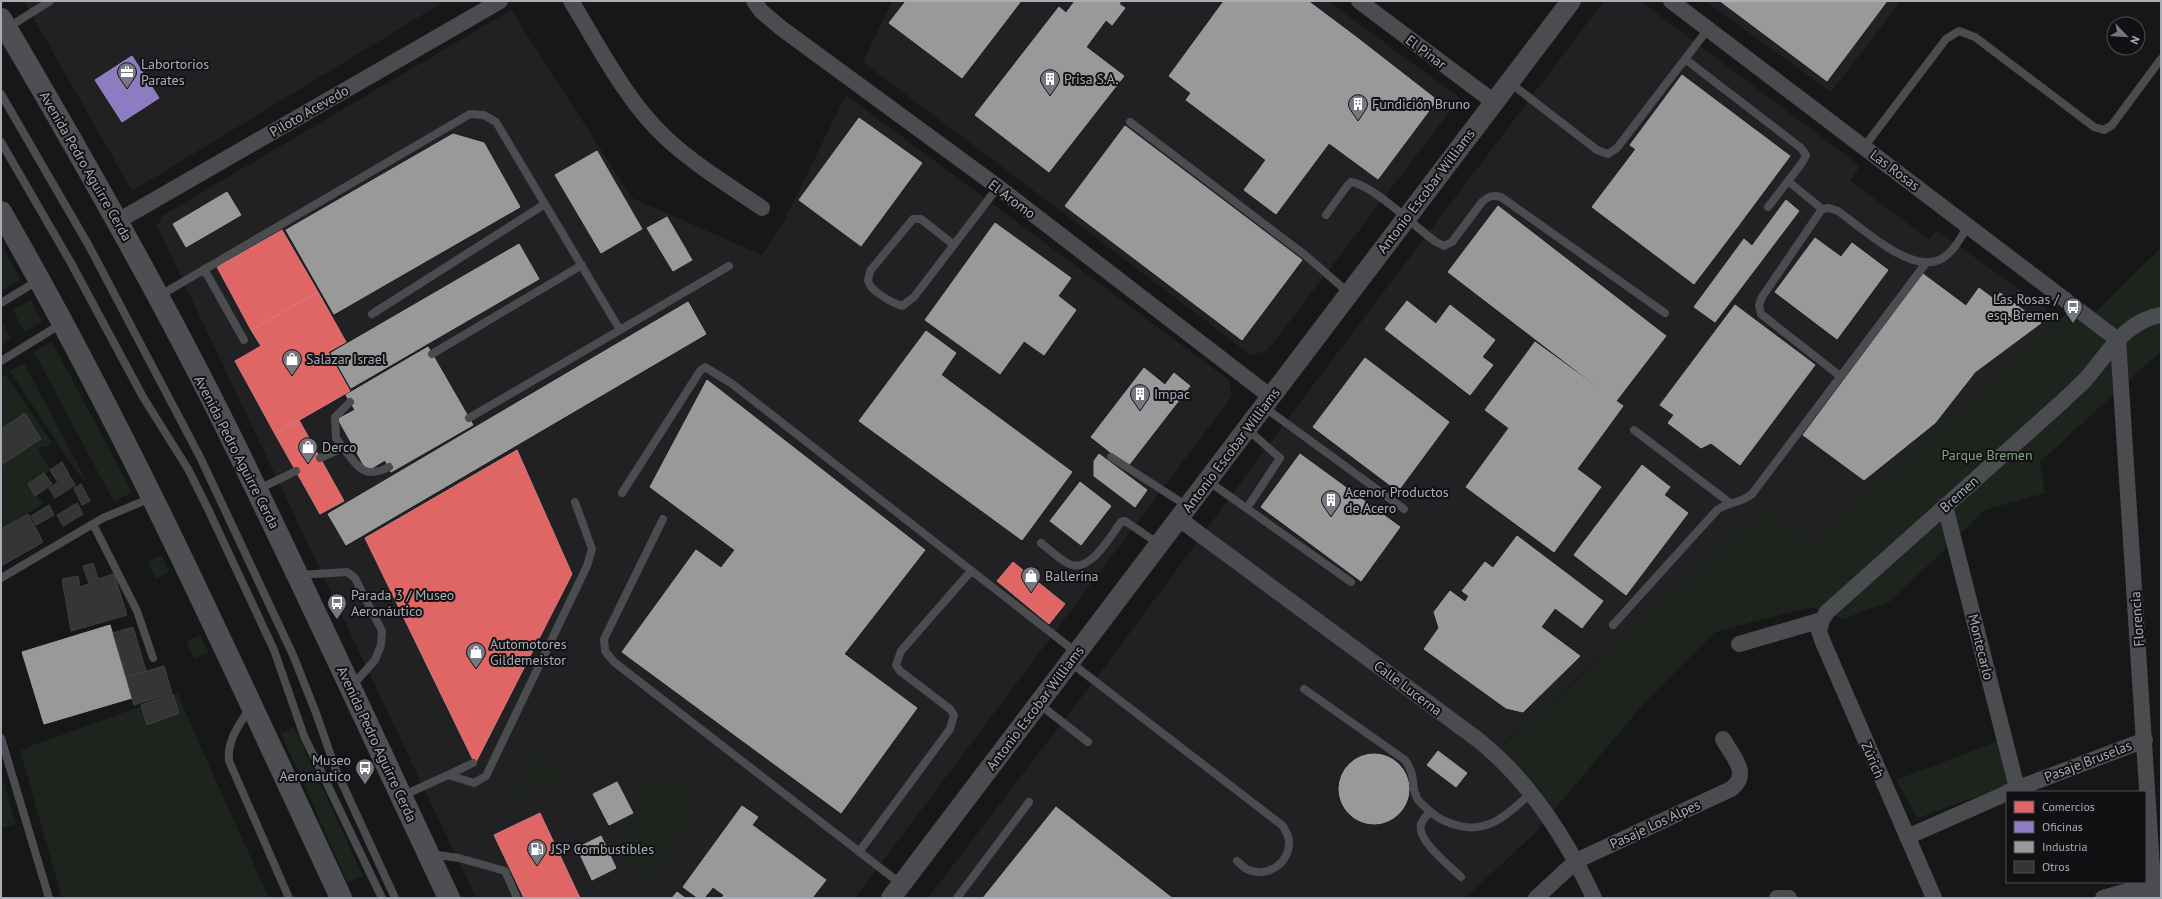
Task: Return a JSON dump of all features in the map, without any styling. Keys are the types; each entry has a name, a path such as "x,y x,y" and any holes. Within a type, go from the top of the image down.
{"main road":[{"name":"Avenida Pedro Aguirre Cerda","path":"4,23 118,221 256,490 298,575 402,796 448,898"},
{"path":"1,212 64,322 154,496 341,898"}],"street":[{"path":"571,1 632,100 666,138 695,162 762,208"},
{"name":"El Aromo","path":"754,1 761,11 781,28 998,188 1267,402"},
{"name":"El Pinar","path":"1359,1 1494,102"},
{"name":"Antonio Escobar Williams","path":"896,891 1571,1"},
{"name":"Las Rosas","path":"1671,1 2118,340"},
{"name":"Piloto Acevedo","path":"118,221 494,3"},
{"name":"Bremen","path":"1822,620 1827,612 2084,381 2118,340 2136,324 2161,315"},
{"name":"Florencia","path":"2118,340 2156,891"},
{"name":"Montecarlo","path":"1945,506 2011,791"},
{"name":"Calle Lucerna","path":"1183,512 1477,739 1505,763 1531,794 1556,828 1576,861 1594,898"},
{"path":"1739,644 1822,620"},
{"name":"Zúrich","path":"1822,620 1819,631 1822,640 1934,898"},
{"name":"Pasaje Los Alpes","path":"1536,898 1576,861 1731,789 1738,784 1741,778 1740,770 1723,739"},
{"name":"Pasaje Bruselas","path":"2011,791 2145,740"},
{"name":"Pasaje Bruselas","path":"1907,837 2006,793"},
{"path":"2103,898 2156,891"},
{"path":"1777,898 1788,898"}],"lane":[{"path":"4,23 50,1"},
{"path":"1509,82 1597,150 1608,154 1617,148 1708,29"},
{"path":"1864,147 1946,39 1959,31 1976,37 2094,127 2104,130 2112,125 2161,59"},
{"path":"1685,59 1801,148 1806,155 1768,207"},
{"path":"1,94 89,246 200,457 293,654 336,770 395,898"},
{"path":"158,297 470,114 484,115 496,122 620,330"},
{"path":"1130,122 1305,255 1349,293"},
{"path":"1,142 71,263 143,398 188,469 274,650 304,736 382,898"},
{"path":"1788,181 1822,209 1830,208 1838,211 1902,256 1926,263 1939,260 1952,250 1968,226"},
{"path":"1326,215 1351,182 1357,183 1406,218 1431,239 1444,246 1452,242 1488,196 1494,195 1501,198 1665,313"},
{"path":"954,245 921,219 913,219 870,271 868,280 870,286 891,303 902,306 914,297 998,188"},
{"path":"372,314 545,204"},
{"path":"1822,209 1762,296 1759,305 1761,314 1840,376"},
{"path":"1613,625 1717,510 1730,503 1746,499 1752,494 1926,263"},
{"path":"432,354 582,265"},
{"path":"469,418 729,266"},
{"path":"204,269 244,340"},
{"path":"1,303 40,279"},
{"path":"1,361 64,322"},
{"path":"622,493 700,371 705,367 731,383 971,571 1073,657 1283,826 1289,840 1287,855 1278,867 1264,872 1249,870 1237,861"},
{"path":"350,402 335,417 336,438 362,471 370,473 389,467"},
{"path":"1267,402 1404,509"},
{"path":"1247,428 1280,458 1247,508"},
{"path":"1634,430 1730,503"},
{"path":"320,458 343,448"},
{"path":"1110,457 1183,512"},
{"path":"256,490 296,471"},
{"path":"1207,480 1351,582"},
{"path":"1,578 111,514 154,496"},
{"path":"448,775 474,782 486,776 587,566 592,549 575,502"},
{"path":"663,519 604,639 605,651 614,662 859,852 896,891"},
{"path":"1041,543 1069,564 1077,567 1090,562 1121,522 1125,521 1159,544"},
{"path":"93,524 138,611 153,658"},
{"path":"859,852 950,729 954,715 950,709 900,671 896,665 901,651 971,571"},
{"path":"298,575 347,572 355,578 382,631 381,645 376,660 350,687"},
{"path":"1304,689 1405,760 1413,772 1417,799 1440,820 1464,827 1481,828 1508,814 1531,794"},
{"path":"1038,703 1088,742"},
{"path":"252,706 233,734 228,751 229,761 289,898"},
{"path":"1,738 49,898"},
{"path":"402,796 473,763"},
{"path":"957,898 1029,802"},
{"path":"1430,811 1421,824 1421,833 1431,848 1461,877"},
{"path":"428,854 459,858 505,871 517,898"},
{"path":"364,860 377,898"}],"shaded area":[{"path":"24,1 445,1 132,191"},
{"path":"892,1 1328,1 1460,98 1267,351 1251,355 863,62"},
{"path":"1604,1 1640,1 1860,166 1850,181 1929,239 1937,230 2060,319 1812,542 1766,509 1502,746 1514,757 1555,809 1533,835 1465,898 928,898 1104,668 1301,401"},
{"path":"1705,1 1901,1 1831,92"},
{"path":"511,10 632,198 762,255 783,223 846,95 1229,380 1232,396 855,898 476,898 157,226 162,216"}],"green space":[{"path":"1,244 21,280 3,290 1,287"},
{"name":"Parque Bremen","path":"2161,248 2161,351 2040,462 2045,493 1985,510 1891,601 1843,619 1811,607 1715,632 1644,703 1555,809 1514,757 1502,747 1766,509 1812,542 2079,302 2094,313"},
{"path":"31,300 42,322 24,332 13,310"},
{"path":"1,321 11,338 1,345"},
{"path":"52,342 132,492 114,502 34,352"},
{"path":"24,363 87,482 76,471 10,371"},
{"path":"5,374 52,443 45,448 43,446 38,449 50,470 28,484 43,504 1,529 1,465 41,439 25,413 1,429 1,377"},
{"path":"161,555 169,572 156,579 147,562"},
{"path":"200,635 208,652 194,659 186,642"},
{"path":"178,693 193,730 269,898 62,898 20,750"},
{"path":"294,727 363,876 348,883 281,733"},
{"path":"1999,741 2011,784 1918,818 1896,780"},
{"path":"535,753 574,772 513,799"},
{"path":"1,774 16,824 1,828"},
{"path":"666,777 682,781 693,796 690,822 660,865 638,876 616,833 647,816 635,793"}],"building: Comercios":[{"path":"282,230 318,292 251,330 217,267"},
{"name":"Salazar Israel","path":"318,292 346,342 328,352 350,391 275,434 235,361 261,346 251,330"},
{"name":"Derco","path":"299,420 344,501 320,514 275,434"},
{"name":"Automotores Gildemeistor","path":"517,450 572,574 475,764 365,538"},
{"name":"Ballerina","path":"1013,562 1065,604 1049,624 997,581"},
{"name":"JSP Combustibles","path":"540,813 580,898 524,898 494,835"}],"building: Oficinas":[{"name":"Labortorios Parates","path":"132,56 159,98 122,122 95,80"}],"building: Industria":[{"path":"906,1 1021,1 962,78 889,23"},
{"name":"Prisa S.A.","path":"1075,1 1121,1 1119,4 1125,8 1112,25 1106,20 1086,47 1124,76 1049,172 975,115 1059,7 1066,13"},
{"path":"1224,1 1308,1 1356,37 1266,160 1186,100 1191,93 1169,76"},
{"path":"1720,1 1887,1 1827,81"},
{"name":"Fundición Bruno","path":"1356,37 1437,100 1378,179 1329,143 1276,214 1244,190"},
{"path":"1682,75 1790,156 1738,226 1630,145"},
{"path":"859,118 922,163 861,246 799,200"},
{"path":"1125,126 1302,260 1242,340 1065,206"},
{"path":"453,134 484,143 520,207 334,314 286,230"},
{"path":"1636,149 1738,226 1694,284 1592,207"},
{"path":"597,151 642,229 601,253 555,175"},
{"path":"227,192 241,215 186,247 173,224"},
{"path":"1786,200 1799,211 1715,322 1694,307 1744,239 1752,246"},
{"path":"1498,206 1666,336 1616,401 1448,272"},
{"path":"667,217 692,260 673,271 647,228"},
{"path":"995,223 1071,278 1058,296 1076,310 1044,355 1024,341 1000,374 925,320"},
{"path":"1815,238 1841,257 1852,243 1888,270 1837,339 1775,292"},
{"path":"519,244 539,279 351,388 331,353"},
{"path":"1923,274 1966,306 1979,288 1995,300 2000,293 2041,323 1975,372 1935,423 1864,480 1803,435"},
{"path":"1407,301 1436,324 1450,305 1495,340 1482,357 1493,365 1470,395 1385,329"},
{"path":"688,302 706,334 346,545 328,514"},
{"path":"1735,305 1815,365 1740,465 1711,443 1701,448 1668,423 1674,415 1660,405"},
{"path":"926,331 956,353 941,375 1072,472 1022,540 859,421"},
{"path":"1535,342 1623,406 1577,469 1601,487 1554,552 1466,487 1509,428 1485,410"},
{"path":"428,347 473,425 391,472 385,460 367,471 338,419 355,410 346,395"},
{"path":"1365,358 1449,422 1398,491 1313,427"},
{"name":"Impac","path":"1144,368 1165,385 1174,373 1190,386 1128,466 1091,437"},
{"path":"707,380 925,550 844,654 917,708 841,813 622,652 696,550 721,568 735,550 650,487"},
{"path":"1099,454 1147,490 1135,507 1094,476 1094,461"},
{"name":"Acenor Productos de Acero","path":"1300,454 1400,527 1361,581 1261,507"},
{"path":"1642,465 1670,487 1664,495 1688,513 1626,595 1574,555"},
{"path":"1080,482 1111,506 1081,545 1050,521"},
{"path":"1517,536 1603,601 1582,628 1555,608 1541,627 1580,656 1523,712 1506,708 1424,649 1439,628 1434,612 1450,591 1465,602 1469,596 1462,591 1485,562 1493,568"},
{"path":"110,625 132,698 44,724 22,652"},
{"path":"1438,751 1467,773 1456,787 1427,765"},
{"path":"1374,754 1387,757 1399,764 1406,776 1409,789 1406,802 1399,814 1387,821 1374,824 1361,821 1349,814 1342,802 1339,789 1342,776 1349,764 1361,757"},
{"path":"617,782 633,813 609,825 593,794"},
{"path":"742,806 758,817 752,825 826,880 812,898 722,898 724,895 713,887 704,898 698,898 683,887"},
{"path":"1056,807 1172,898 983,898"},
{"path":"601,836 616,868 592,880 577,848"},
{"path":"677,892 685,898 672,898"}],"building: Otros":[{"path":"25,413 41,439 1,465 1,429"},
{"path":"62,462 69,474 57,481 50,470"},
{"path":"44,473 52,484 35,496 28,484"},
{"path":"69,475 75,485 55,498 49,488"},
{"path":"81,484 90,501 82,505 74,488"},
{"path":"77,503 83,514 63,526 57,515"},
{"path":"49,505 54,515 36,525 31,516"},
{"path":"28,514 43,542 1,566 1,529"},
{"path":"93,563 98,579 114,574 127,615 71,631 62,579 78,576 80,587 89,584 83,566"},
{"path":"133,627 146,671 126,677 113,633"},
{"path":"164,666 172,693 134,705 126,677"},
{"path":"173,694 179,713 147,725 141,705"}],"place":[{"name":"Labortorios Parates","path":"127,89"},
{"name":"Prisa S.A.","path":"1050,96"},
{"name":"Fundición Bruno","path":"1358,121"},
{"name":"Las Rosas / esq. Bremen","path":"2073,324"},
{"name":"Salazar Israel","path":"292,376"},
{"name":"Impac","path":"1140,411"},
{"name":"Derco","path":"308,464"},
{"name":"Acenor Productos de Acero","path":"1331,517"},
{"name":"Ballerina","path":"1031,593"},
{"name":"Parada 3 / Museo Aeronáutico","path":"337,620"},
{"name":"Automotores Gildemeistor","path":"476,669"},
{"name":"Museo Aeronáutico","path":"365,785"},
{"name":"JSP Combustibles","path":"537,866"}]}
